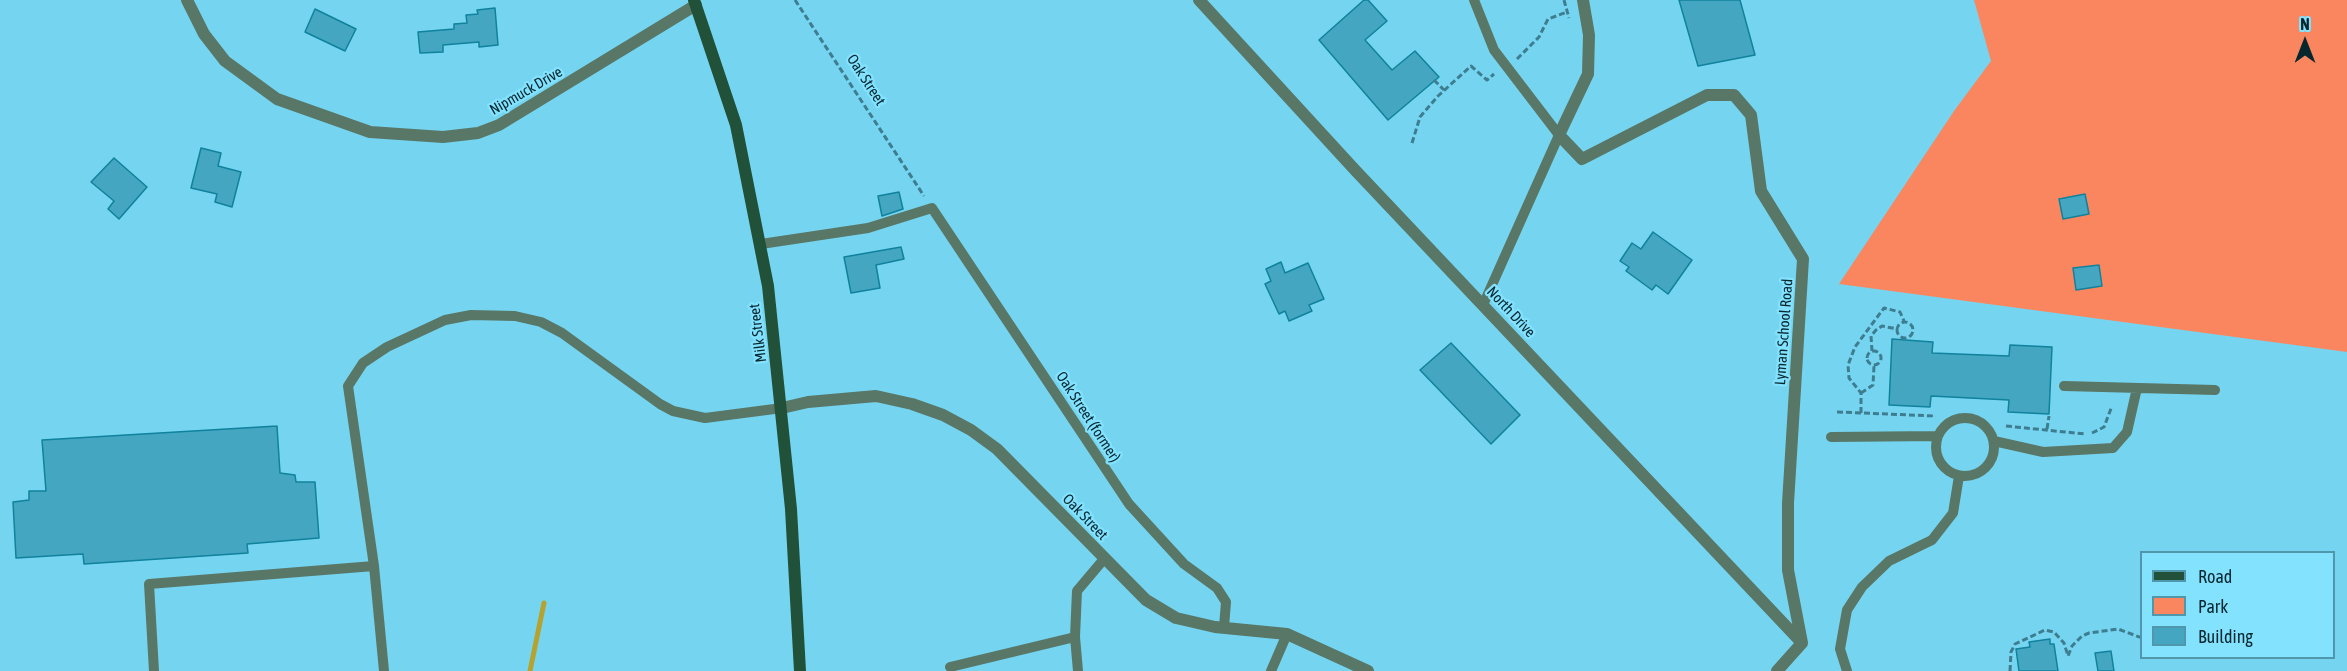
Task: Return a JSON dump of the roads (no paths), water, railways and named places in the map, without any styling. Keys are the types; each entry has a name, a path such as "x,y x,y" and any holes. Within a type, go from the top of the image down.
{"main road":[{"name":"Milk Street","path":"695,2 736,125 760,244 782,408 794,544 800,671"}],"street":[{"name":"Nipmuck Drive","path":"187,0 204,34 225,61 276,99 370,132 443,137 478,133 499,125 695,2"},
{"name":"North Drive","path":"1199,0 1482,305 1802,643"},
{"path":"1559,135 1588,74 1589,35 1583,0"},
{"name":"Lyman School Road","path":"1559,135 1582,159 1707,95 1734,95 1751,115 1761,191 1803,260 1788,502 1788,570 1802,643"},
{"name":"Oak Street","path":"782,408 808,402 876,396 912,404 943,415 971,430 997,449 1146,600 1176,618 1224,627 1287,634 1368,671"},
{"path":"1777,671 1802,643"}],"lane":[{"path":"1473,0 1494,50 1559,135 1482,305"},
{"name":"Oak Street (former)","path":"760,244 868,228 932,208 1128,504 1184,564 1217,588 1226,602 1224,627"},
{"path":"384,671 374,567 348,386 363,363 387,347 445,320 471,315 494,314 541,322 580,344 660,404 690,416 705,418 782,408"},
{"path":"2064,386 2215,390"},
{"path":"1994,441 2043,452 2113,448 2127,432 2137,388"},
{"path":"1968,418 1985,425 1994,441 1995,451 1986,468 1969,477 1959,476 1944,468 1936,453 1938,436 1950,422 1968,418"},
{"path":"1831,437 1938,436"},
{"path":"1847,671 1840,649 1847,610 1862,587 1889,561 1932,540 1953,513 1959,476"},
{"path":"1078,671 1075,637 1077,591 1104,559"},
{"path":"154,671 149,584 374,567"},
{"path":"1270,671 1287,634"},
{"path":"950,667 1075,637"}],"waterway":[{"path":"530,671 544,603"}]}
